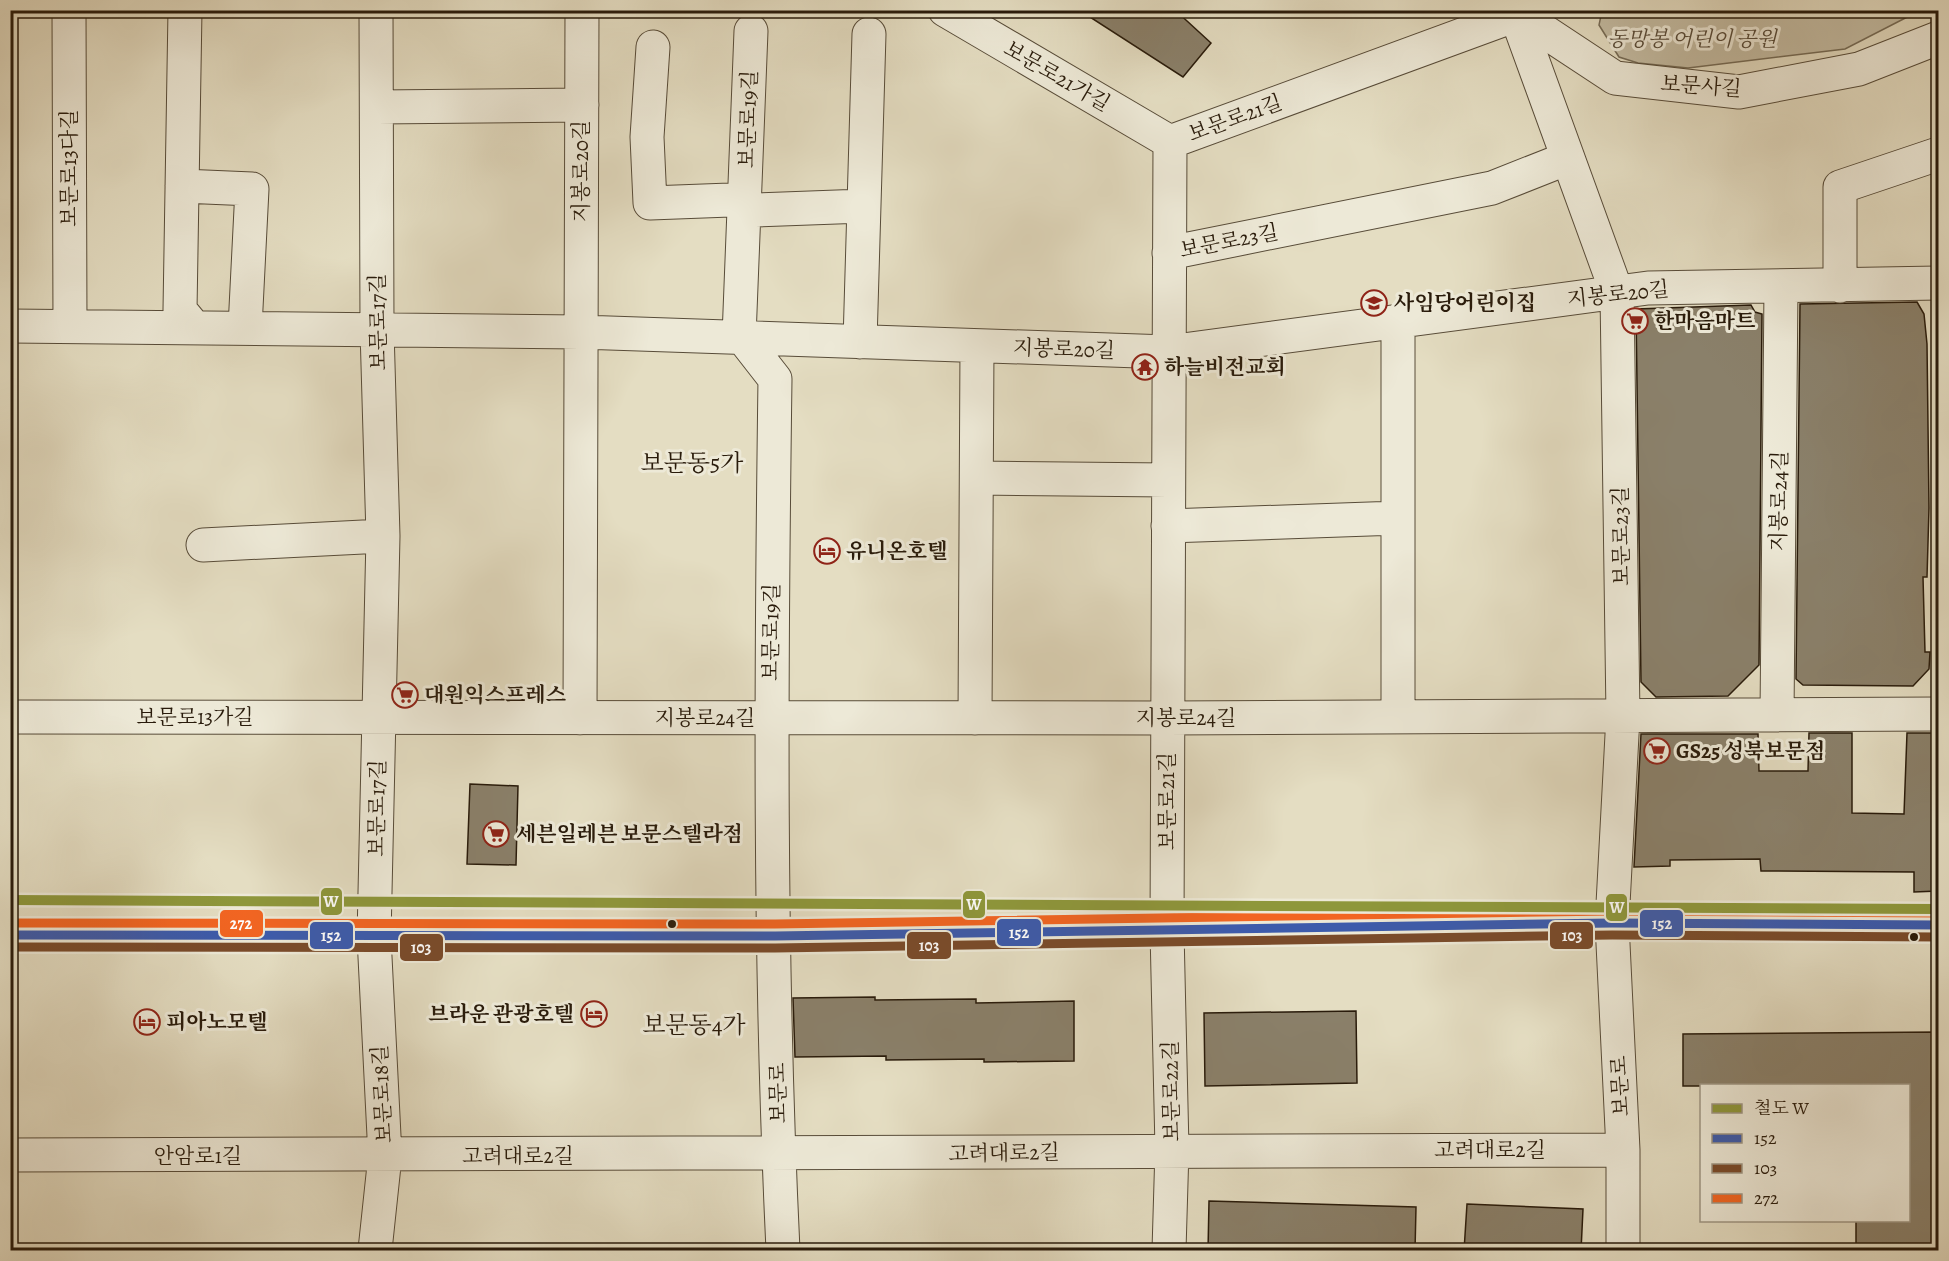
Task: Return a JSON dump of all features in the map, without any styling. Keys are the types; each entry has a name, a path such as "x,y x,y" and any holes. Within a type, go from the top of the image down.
{"main road":[{"path":"10,935 776,936 1612,922 1938,925"}],"street":[{"name":"보문로13다길","path":"69,10 70,326"},
{"path":"185,10 180,310 195,328"},
{"name":"보문로17길","path":"374,937 383,536 377,330 376,10"},
{"name":"지봉로20길","path":"580,332 582,10"},
{"name":"보문로21가길","path":"945,10 1170,142"},
{"name":"보문로21길","path":"1167,931 1170,142 1514,13"},
{"name":"보문사길","path":"1514,13 1615,78 1739,92 1859,69 1938,38"},
{"name":"보문로23길","path":"1514,13 1617,293 1623,716 1612,922"},
{"name":"보문로19길","path":"751,31 741,338 775,379 770,718 776,936"},
{"path":"860,342 869,34"},
{"path":"652,47 647,136 650,203 730,201 755,210 864,206"},
{"path":"377,107 582,105"},
{"path":"1840,286 1840,187 1938,154"},
{"name":"보문로23길","path":"1169,253 1492,188 1568,158"},
{"path":"182,186 252,189 245,328"},
{"name":"지봉로20길","path":"377,330 580,332 1168,352 1648,288 1938,283"},
{"name":"지봉로24길","path":"1777,715 1781,287"},
{"path":"1398,322 1398,717"},
{"path":"10,326 377,330"},
{"path":"580,332 580,718"},
{"path":"975,718 977,346"},
{"path":"978,478 1168,480"},
{"path":"1168,526 1398,518"},
{"path":"203,545 383,536"},
{"name":"지봉로24길","path":"379,717 1167,718 1938,714"},
{"name":"보문로13가길","path":"10,717 379,717"},
{"name":"보문로","path":"1612,922 1623,1150 1623,1251"},
{"name":"보문로22길","path":"1167,931 1172,1149 1169,1251"},
{"name":"보문로","path":"776,936 779,1155 783,1251"},
{"name":"보문로18길","path":"374,937 385,1156 375,1251"},
{"name":"고려대로2길","path":"385,1156 779,1155 1172,1149 1623,1150"},
{"name":"안암로1길","path":"10,1155 385,1156"}],"green space":[{"name":"동망봉 어린이 공원","path":"1602,10 1919,11 1845,49 1688,68 1638,63 1619,57 1599,25"}],"building":[{"path":"1079,10 1175,10 1211,43 1183,77"},
{"path":"1917,302 1924,314 1927,344 1929,508 1927,577 1923,577 1925,652 1930,652 1929,669 1913,686 1803,685 1796,679 1800,304"},
{"path":"1751,305 1755,312 1762,314 1759,665 1728,696 1656,697 1641,682 1636,309"},
{"path":"1809,733 1852,733 1852,813 1904,814 1907,733 1938,733 1938,891 1914,892 1914,872 1761,871 1760,859 1670,860 1670,866 1634,867 1641,734 1758,734 1759,771 1808,771"},
{"path":"470,784 518,786 516,865 467,864"},
{"path":"875,997 875,1000 976,999 976,1003 1074,1001 1074,1061 886,1060 886,1056 795,1057 793,998"},
{"path":"1356,1011 1357,1083 1205,1086 1204,1013"},
{"path":"1938,1032 1938,1239 1936,1239 1936,1251 1856,1251 1856,1222 1910,1222 1910,1084 1700,1084 1700,1086 1683,1086 1683,1034"},
{"path":"1209,1201 1416,1207 1415,1251 1208,1251"},
{"path":"1467,1204 1583,1209 1581,1251 1464,1251"}],"rail line":[{"name":"W","path":"10,900 1938,909"}],"transit line":[{"name":"272","path":"10,923 775,924 1612,911 1938,913"},
{"name":"152","path":"10,935 775,936 1612,923 1938,925"},
{"name":"103","path":"10,947 775,948 1612,935 1938,937"}],"place":[{"name":"사임당어린이집","path":"1374,303"},
{"name":"한마음마트","path":"1635,321"},
{"name":"하늘비전교회","path":"1145,367"},
{"name":"유니온호텔","path":"827,551"},
{"name":"대원익스프레스","path":"405,695"},
{"name":"GS25 성북보문점","path":"1657,751"},
{"name":"세븐일레븐 보문스텔라점","path":"496,834"},
{"name":"브라운 관광호텔","path":"594,1014"},
{"name":"피아노모텔","path":"147,1022"}],"district":[{"name":"보문동5가","path":"692,463"},
{"name":"보문동4가","path":"694,1025"}]}
